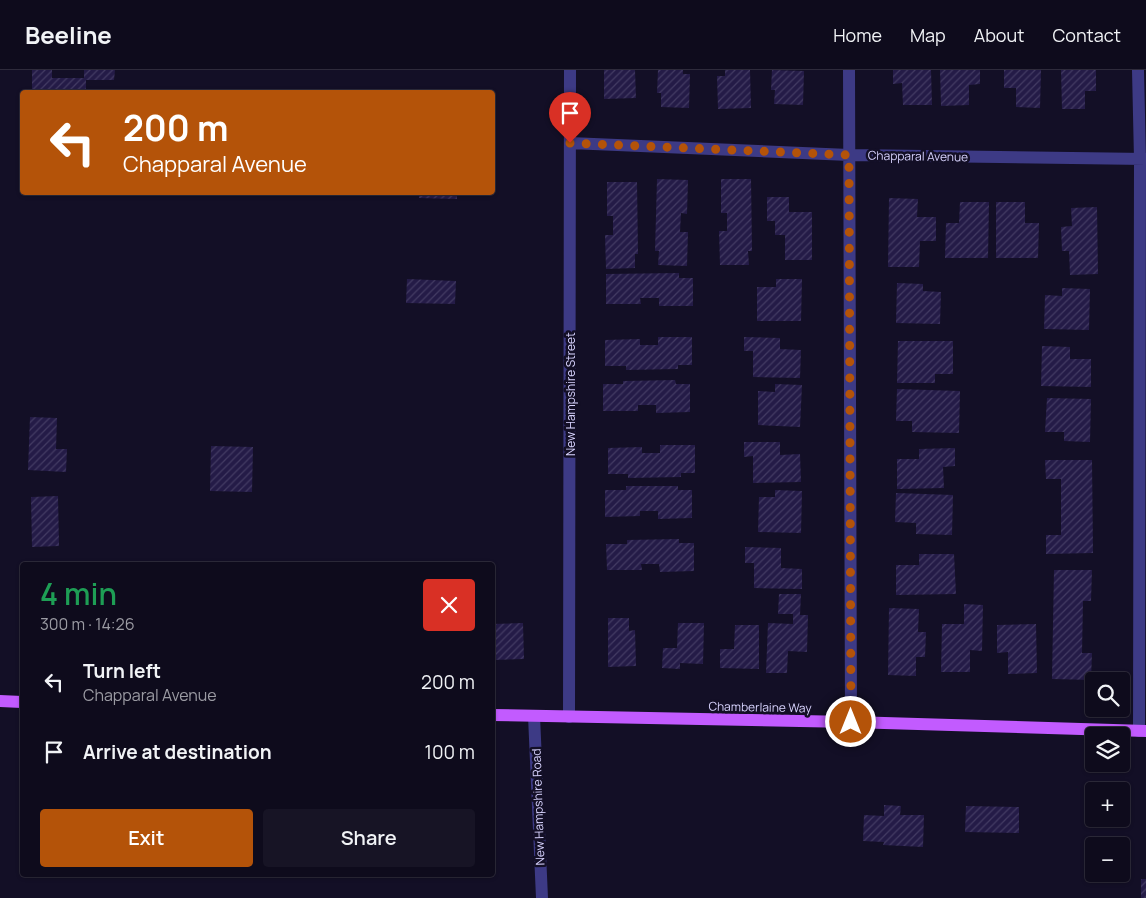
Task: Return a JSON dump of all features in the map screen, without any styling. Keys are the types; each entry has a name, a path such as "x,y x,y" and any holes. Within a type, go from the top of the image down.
{"main road":[{"path":"0,702 20,702"},
{"name":"Chamberlaine Way","path":"495,715 851,722 1143,731"}],"street":[{"name":"New Hampshire Street","path":"569,717 570,70"},
{"path":"849,70 851,722"},
{"path":"1138,70 1143,159 1143,731"},
{"name":"Chapparal Avenue","path":"570,143 849,155 1143,159"},
{"name":"New Hampshire Road","path":"534,716 542,898"}],"building":[{"path":"32,70 52,70 52,78 84,78 84,70 115,70 114,80 86,80 86,90 32,90"},
{"path":"604,70 635,70 636,98 604,99"},
{"path":"658,70 683,70 683,74 690,74 689,108 661,107 661,93 657,93"},
{"path":"725,70 750,70 751,108 718,109 717,76 725,76"},
{"path":"772,70 804,71 803,105 774,104 775,90 771,90"},
{"path":"893,70 931,70 932,105 903,105 902,83 893,84"},
{"path":"940,70 980,70 980,84 969,85 969,105 941,106"},
{"path":"1004,70 1041,70 1040,108 1016,107 1016,88 1004,88"},
{"path":"1061,70 1096,70 1096,91 1085,91 1085,109 1062,109"},
{"path":"657,179 688,180 687,214 681,213 680,232 688,232 687,266 658,265 659,251 655,251"},
{"path":"721,179 751,179 752,251 748,251 749,265 720,265 719,231 727,231 727,213 721,213"},
{"path":"607,182 637,182 638,254 635,254 635,268 606,269 605,235 613,235 613,216 607,216"},
{"path":"419,195 457,195 457,199 419,198"},
{"path":"767,197 789,197 789,212 812,212 812,260 785,260 785,235 775,235 775,221 767,221"},
{"path":"889,198 918,199 917,217 936,217 936,241 920,241 919,267 888,267"},
{"path":"960,202 989,202 988,258 945,258 946,223 959,223"},
{"path":"996,202 1025,202 1025,223 1039,223 1038,258 996,258"},
{"path":"1097,207 1098,274 1070,275 1069,251 1062,251 1061,227 1072,226 1071,208"},
{"path":"679,273 679,278 693,278 693,306 659,306 659,298 640,298 641,304 606,304 606,274"},
{"path":"407,279 456,281 455,304 406,303"},
{"path":"776,279 802,279 801,321 757,321 757,287 776,287"},
{"path":"897,283 923,284 923,291 941,292 940,324 896,323"},
{"path":"1062,288 1090,289 1089,330 1044,329 1045,295 1062,296"},
{"path":"658,337 692,337 692,365 678,365 678,369 626,370 626,366 605,366 605,340 640,339 640,345 658,345"},
{"path":"744,337 780,338 780,349 801,350 800,378 753,377 753,351 744,351"},
{"path":"898,341 953,341 953,374 935,374 935,383 897,383"},
{"path":"1042,346 1070,347 1070,359 1091,359 1091,387 1041,386"},
{"path":"675,380 676,384 690,384 690,412 656,413 656,405 638,405 638,411 603,411 603,384 623,384 623,381"},
{"path":"775,384 802,385 800,427 758,425 758,391 775,392"},
{"path":"897,389 960,391 959,433 912,432 912,421 896,421"},
{"path":"1047,398 1091,399 1090,442 1064,441 1064,432 1045,432"},
{"path":"30,417 57,418 56,449 67,449 66,472 28,470"},
{"path":"744,442 780,442 780,455 800,454 801,482 753,483 753,456 744,457"},
{"path":"660,445 695,445 695,473 681,473 681,477 628,478 628,474 608,474 608,448 642,447 642,453 660,453"},
{"path":"211,446 253,447 252,492 210,491"},
{"path":"955,448 955,466 943,467 944,488 897,489 897,459 919,459 919,449"},
{"path":"1045,460 1092,460 1093,553 1046,554 1046,535 1061,535 1061,479 1046,479"},
{"path":"626,486 678,486 678,490 692,490 692,518 658,519 658,511 640,511 640,516 605,517 605,490 626,490"},
{"path":"775,490 802,491 801,533 758,532 759,497 775,497"},
{"path":"896,493 953,495 952,535 916,534 916,523 895,522"},
{"path":"58,496 59,546 32,547 31,497"},
{"path":"679,539 679,543 694,543 694,571 660,572 659,564 641,564 642,570 607,570 606,544 627,544 627,540"},
{"path":"745,547 781,548 781,568 802,569 802,589 754,588 754,563 745,563"},
{"path":"919,554 954,554 956,594 896,595 896,565 919,565"},
{"path":"1054,570 1092,570 1091,601 1083,601 1082,653 1092,653 1091,672 1085,672 1085,680 1052,679"},
{"path":"779,594 801,594 800,615 808,615 807,652 788,651 787,673 766,673 768,623 793,624 793,614 778,614"},
{"path":"964,604 983,605 982,651 970,650 970,672 941,672 942,624 964,624"},
{"path":"889,608 919,609 918,632 926,632 925,657 916,657 916,676 888,675"},
{"path":"608,618 629,618 629,631 635,630 636,666 608,667"},
{"path":"523,623 524,659 495,660 495,624"},
{"path":"678,623 704,623 703,664 680,663 680,669 662,668 663,648 677,648"},
{"path":"1036,624 1037,673 1008,674 1008,652 997,653 997,625"},
{"path":"735,625 759,625 759,669 720,668 720,649 734,649"},
{"path":"884,805 901,806 900,815 924,815 923,847 883,845 884,842 863,841 864,815 884,816"},
{"path":"966,806 1019,807 1019,833 965,832"},
{"path":"1141,879 1146,879 1146,898 1141,898"}],"route":[{"path":"570,143 849,155 851,722"}]}
